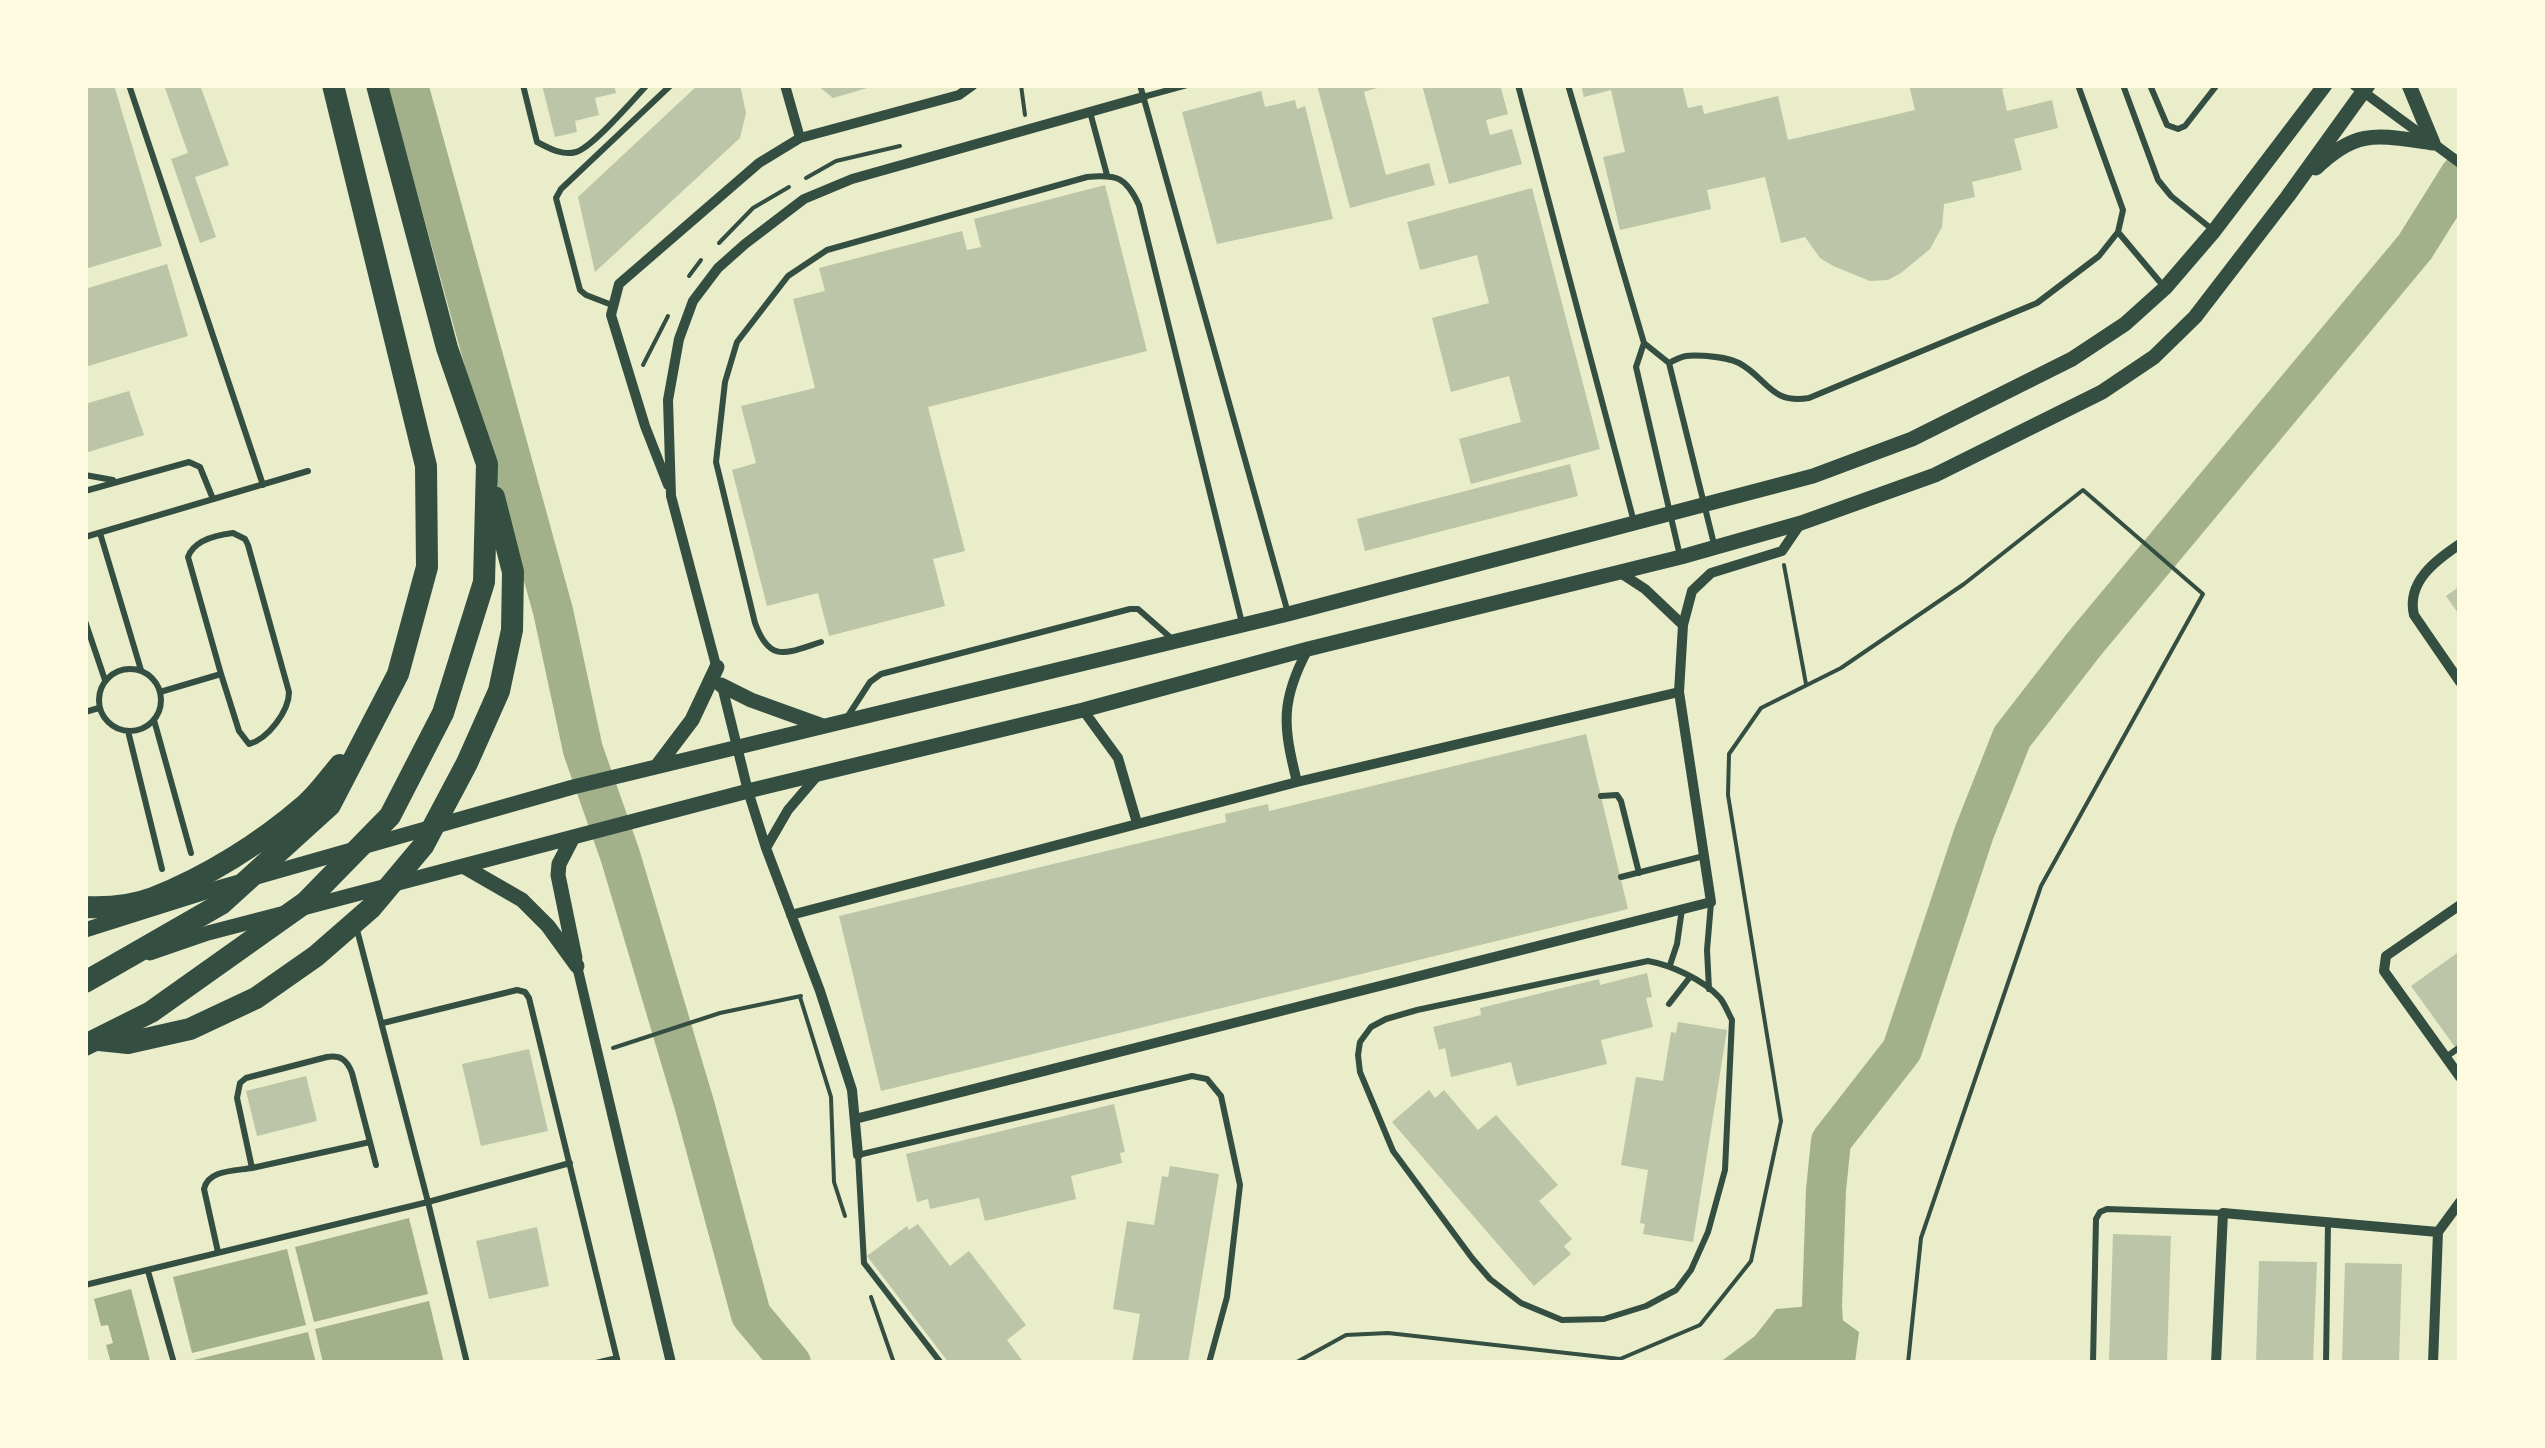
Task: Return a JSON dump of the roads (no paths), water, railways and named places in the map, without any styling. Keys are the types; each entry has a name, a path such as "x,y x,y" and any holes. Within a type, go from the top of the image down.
{"highway":[{"path":"85,979 221,904 330,805 398,674 427,567 426,466 334,85"},
{"path":"85,1042 128,1042 190,1028 256,998 316,956 370,908 423,846 467,763 499,690 512,630 512,572 486,464 447,348 377,85"},
{"path":"85,1042 151,1012 306,902 390,816 443,713 484,582 486,464"},
{"path":"85,907 108,908 150,899 250,846 306,804 366,736"}],"street":[{"path":"785,85 800,138"},
{"path":"858,1156 852,1090 748,791 672,496 628,370 611,315 612,305 619,284 759,163 800,138 973,85"},
{"path":"85,930 573,787 1288,614 1813,476 1912,439 2072,359 2125,324 2164,288 2214,231 2325,85"},
{"path":"2409,85 2433,143"},
{"path":"85,979 208,933 1801,523 1935,475 2102,392 2154,357 2194,317 2288,196 2362,87 2460,163"},
{"path":"672,496 668,400 679,339 693,302 718,268 780,216 820,192 1090,112 1142,91"},
{"path":"2288,196 2344,144 2368,136 2433,143"},
{"path":"855,1119 1711,902 1678,692 1683,625 1692,591 1711,573 1782,551 1801,523"},
{"path":"2460,544 2426,570 2411,603 2414,615 2460,682"},
{"path":"1619,572 1645,589 1683,625"},
{"path":"1298,782 1285,717 1289,690 1308,649"},
{"path":"658,766 692,720 717,667"},
{"path":"721,684 750,700 823,726"},
{"path":"791,915 1298,782 1678,692"},
{"path":"1083,710 1118,758 1137,823"},
{"path":"766,848 788,810 821,773"},
{"path":"579,835 559,864 558,875 671,1363"},
{"path":"463,866 522,900 548,926 577,966"},
{"path":"2460,905 2386,956 2384,965 2384,972 2460,1077"},
{"path":"2433,1363 2438,1232 2459,1204"},
{"path":"2216,1363 2223,1213 2438,1232"}],"lane":[{"path":"129,85 263,485"},
{"path":"523,85 537,142 570,153 586,147 647,85"},
{"path":"612,305 580,290 556,198 671,85"},
{"path":"1187,85 1142,91 1288,614"},
{"path":"1518,85 1634,523"},
{"path":"1568,85 1644,343 1669,364 1714,548"},
{"path":"1669,364 1684,354 1725,358 1742,364 1782,397 1809,398 2038,303 2099,256 2118,232 2123,210 2078,85"},
{"path":"2123,85 2158,180 2171,196 2214,231"},
{"path":"2150,85 2164,120 2178,130 2217,85"},
{"path":"1090,112 1107,175"},
{"path":"820,642 778,652 765,646 755,623 716,462 726,382 737,342 788,276 827,250 1087,177 1107,175 1119,178 1132,190 1139,205 1242,625"},
{"path":"2118,232 2164,288"},
{"path":"1644,343 1636,367 1680,557"},
{"path":"85,491 189,462 200,467 213,500"},
{"path":"85,537 308,471"},
{"path":"85,475 118,481"},
{"path":"100,533 141,670"},
{"path":"233,533 248,545 289,692 286,707 257,742 249,744 239,731 220,674 188,557 200,542 233,533"},
{"path":"845,720 870,682 881,674 1130,608 1138,609 1175,642"},
{"path":"85,621 105,680"},
{"path":"122,669 141,670 150,675 160,692 159,711 154,720 128,731 110,724 99,708 100,688 105,680 122,669"},
{"path":"160,692 220,674"},
{"path":"85,712 99,708"},
{"path":"154,720 191,853"},
{"path":"128,731 162,869"},
{"path":"1601,796 1617,795 1622,801 1639,873"},
{"path":"1620,877 1704,856"},
{"path":"348,896 467,1363"},
{"path":"1709,989 1706,950 1711,902"},
{"path":"1670,964 1682,909"},
{"path":"1648,960 1670,964 1709,989 1722,1000 1732,1020 1725,1170 1708,1232 1692,1270 1676,1290 1646,1306 1604,1319 1562,1320 1522,1303 1490,1279 1472,1258 1393,1152 1360,1072 1360,1042 1370,1027 1417,1010 1648,960"},
{"path":"1669,1004 1690,977"},
{"path":"382,1024 517,990 529,998 617,1361 596,1363"},
{"path":"2446,1057 2460,1047"},
{"path":"252,1168 237,1098 240,1083 253,1076 336,1056 349,1066 376,1165"},
{"path":"942,1363 864,1263 858,1156 1192,1076 1208,1079 1221,1096 1240,1185 1227,1297 1208,1363"},
{"path":"218,1252 204,1189 211,1176 370,1142"},
{"path":"85,1286 570,1163"},
{"path":"2093,1363 2096,1218 2100,1212 2223,1213"},
{"path":"2326,1363 2328,1222"},
{"path":"148,1272 174,1363"}],"waterway":[{"path":"408,85 553,611 583,750 620,855 695,1107 751,1315 791,1363"},
{"path":"1825,1363 1822,1305 1831,1141 1902,1050 1974,833 2012,737 2085,643 2415,247 2460,175"}]}
